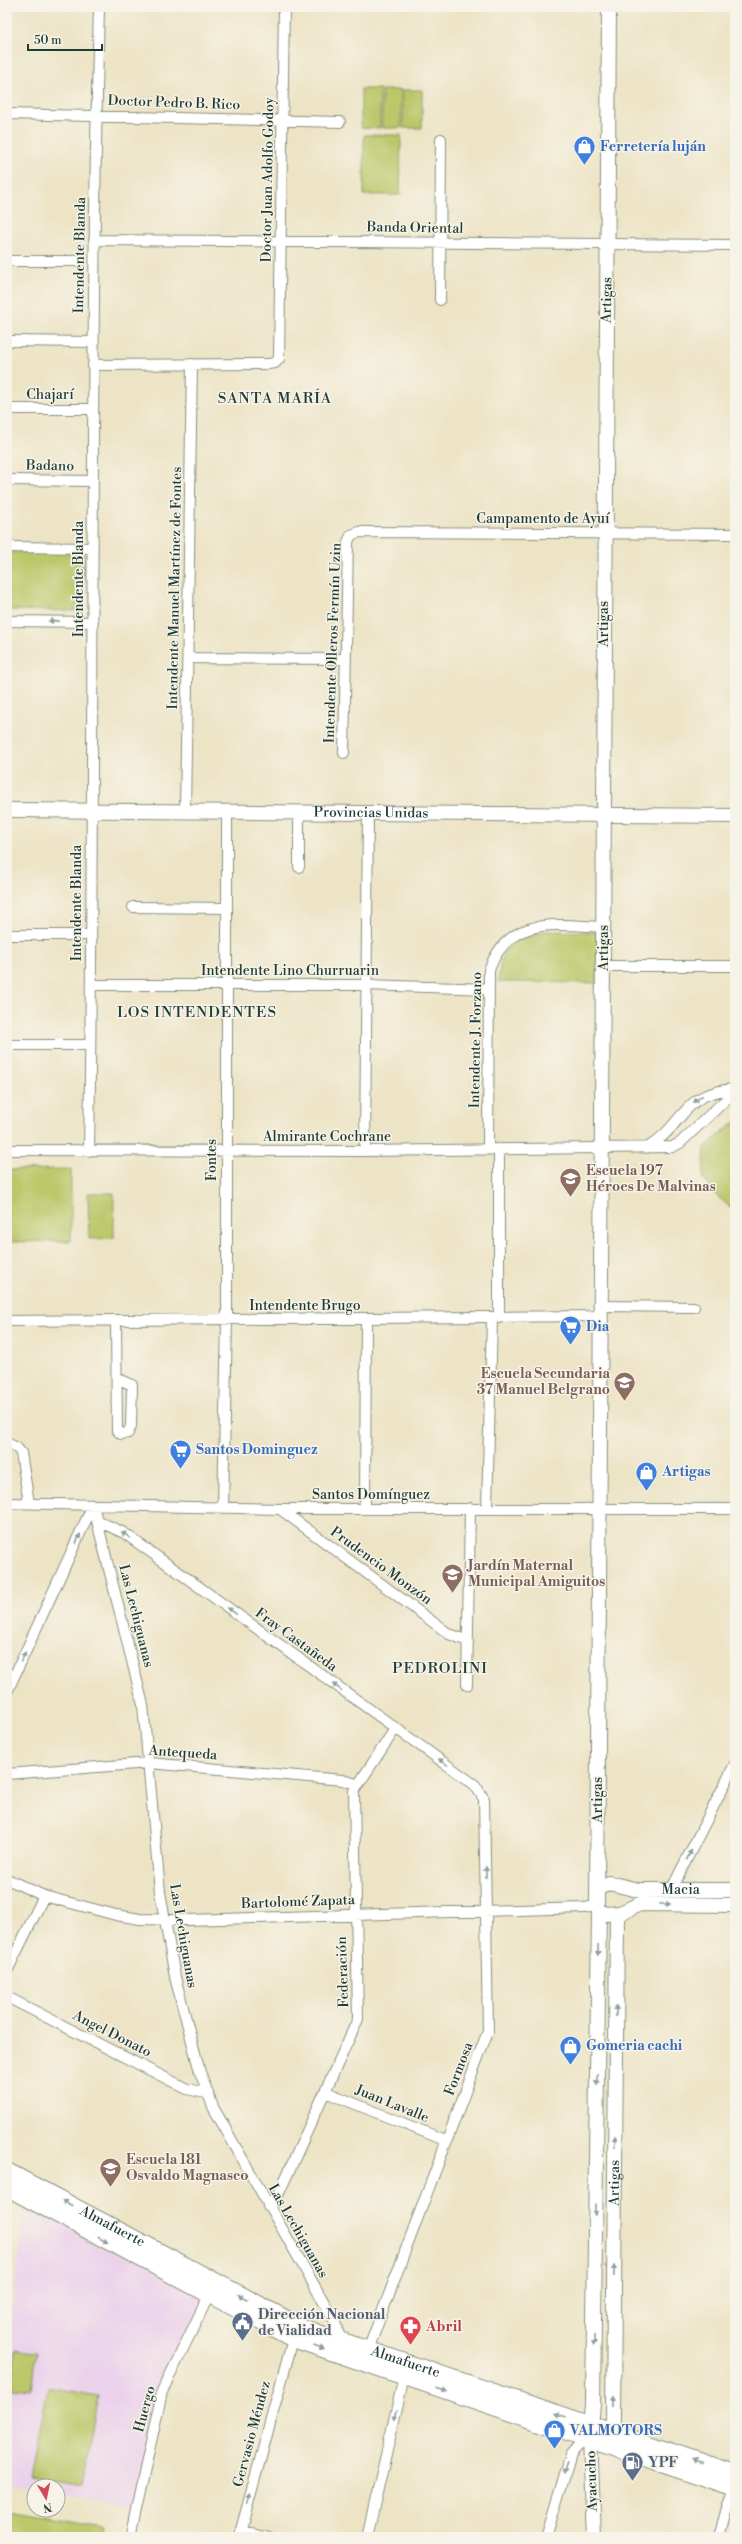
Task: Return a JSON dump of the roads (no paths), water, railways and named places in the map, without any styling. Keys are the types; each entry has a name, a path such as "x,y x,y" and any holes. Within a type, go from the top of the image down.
{"main road":[{"name":"Almafuerte","path":"7,2172 287,2321 590,2432 735,2489"},
{"name":"Almafuerte","path":"7,2188 293,2339 404,2377 590,2432 612,2431 735,2473"}],"street":[{"name":"Intendente Blanda","path":"89,1151 93,622 93,342 99,7"},
{"name":"Doctor Juan Adolfo Godoy","path":"192,364 268,364 275,363 281,354 284,7"},
{"name":"Artigas","path":"597,1889 602,1311 609,7"},
{"name":"Doctor Pedro B. Rico","path":"7,114 340,122"},
{"path":"440,300 441,139"},
{"name":"Banda Oriental","path":"94,240 735,245"},
{"path":"7,261 77,262"},
{"path":"7,341 93,342"},
{"path":"93,365 192,364"},
{"name":"Intendente Manuel Martínez de Fontes","path":"185,812 189,658 192,364"},
{"name":"Chajarí","path":"7,409 93,409"},
{"name":"Badano","path":"7,480 93,481"},
{"name":"Campamento de Ayuí","path":"351,535 359,532 735,534"},
{"name":"Intendente Olleros Fermín Uzin","path":"344,753 348,542 351,535"},
{"path":"7,547 93,548"},
{"path":"7,620 93,622"},
{"path":"189,658 346,659"},
{"name":"Provincias Unidas","path":"7,810 92,812 735,816"},
{"name":"Fontes","path":"223,1508 226,1320 227,813"},
{"path":"299,813 299,866"},
{"path":"365,1151 365,986 368,813"},
{"path":"133,907 226,908"},
{"name":"Intendente J. Forzano","path":"488,1149 489,970 498,950 508,939 518,933 539,926 604,926"},
{"path":"7,935 90,935"},
{"path":"604,966 735,966"},
{"name":"Intendente Lino Churruarin","path":"91,985 365,986 489,989"},
{"path":"7,1045 90,1046"},
{"name":"Almirante Cochrane","path":"647,1148 699,1097 715,1091 735,1090"},
{"name":"Almirante Cochrane","path":"7,1150 365,1151 603,1149 676,1146 735,1090"},
{"path":"487,1508 496,1319 499,1149"},
{"name":"Intendente Brugo","path":"7,1322 496,1319 602,1311 694,1307"},
{"path":"365,1508 366,1320"},
{"path":"116,1321 117,1430 122,1434 128,1433 130,1426 132,1385 117,1378"},
{"path":"7,1443 17,1448 21,1453 29,1504"},
{"name":"Santos Domínguez","path":"7,1503 280,1509 735,1509"},
{"path":"7,1692 93,1505"},
{"name":"Las Lechiguanas","path":"93,1505 143,1705 164,1920 175,1977 206,2093 336,2326 340,2341"},
{"path":"467,1685 470,1508"},
{"name":"Prudencio Monzón","path":"280,1509 449,1634 468,1641"},
{"name":"Fray Castañeda","path":"98,1521 124,1533 394,1729 475,1784"},
{"name":"Federación","path":"268,2206 279,2193 358,2019 353,1800 356,1784 394,1729"},
{"name":"Antequeda","path":"7,1774 149,1763 343,1780 356,1784"},
{"path":"671,1890 735,1764"},
{"name":"Formosa","path":"368,2350 488,2031 485,1807 480,1790 475,1784"},
{"name":"Bartolomé Zapata","path":"7,1880 44,1896 131,1918 164,1920 598,1908"},
{"path":"609,1883 626,1886 628,1895 623,1911 605,1914 598,1908 597,1889 609,1883"},
{"name":"Macia","path":"626,1886 638,1890 735,1890"},
{"path":"7,1971 44,1896"},
{"name":"Macia","path":"623,1911 640,1904 735,1905"},
{"name":"Artigas","path":"590,2432 593,2404 598,1908"},
{"name":"Artigas","path":"612,2431 617,1918 623,1911"},
{"name":"Angel Donato","path":"7,1997 188,2089 206,2093"},
{"name":"Juan Lavalle","path":"326,2092 447,2141"},
{"name":"Huergo","path":"130,2537 162,2392 209,2295"},
{"name":"Gervasio Méndez","path":"240,2534 293,2339"},
{"path":"367,2537 404,2377"},
{"path":"546,2537 571,2454 590,2432"},
{"name":"Ayacucho","path":"590,2432 594,2537"},
{"path":"718,2537 735,2489"},
{"path":"240,2534 268,2537"}],"place":[{"name":"Ferretería luján","path":"585,166"},
{"name":"Escuela 197 Héroes De Malvinas","path":"571,1198"},
{"name":"Dia","path":"571,1346"},
{"name":"Escuela Secundaria 37 Manuel Belgrano","path":"625,1402"},
{"name":"Santos Dominguez","path":"180,1470"},
{"name":"Artigas","path":"647,1492"},
{"name":"Jardín Maternal Municipal Amiguitos","path":"453,1594"},
{"name":"Gomeria cachi","path":"570,2066"},
{"name":"Escuela 181 Osvaldo Magnasco","path":"110,2188"},
{"name":"Dirección Nacional de Vialidad","path":"242,2342"},
{"name":"Abril","path":"411,2346"},
{"name":"VALMOTORS","path":"555,2450"},
{"name":"YPF","path":"633,2482"}],"district":[{"name":"SANTA MARÍA","path":"275,398"},
{"name":"LOS INTENDENTES","path":"197,1012"},
{"name":"PEDROLINI","path":"440,1668"}]}
